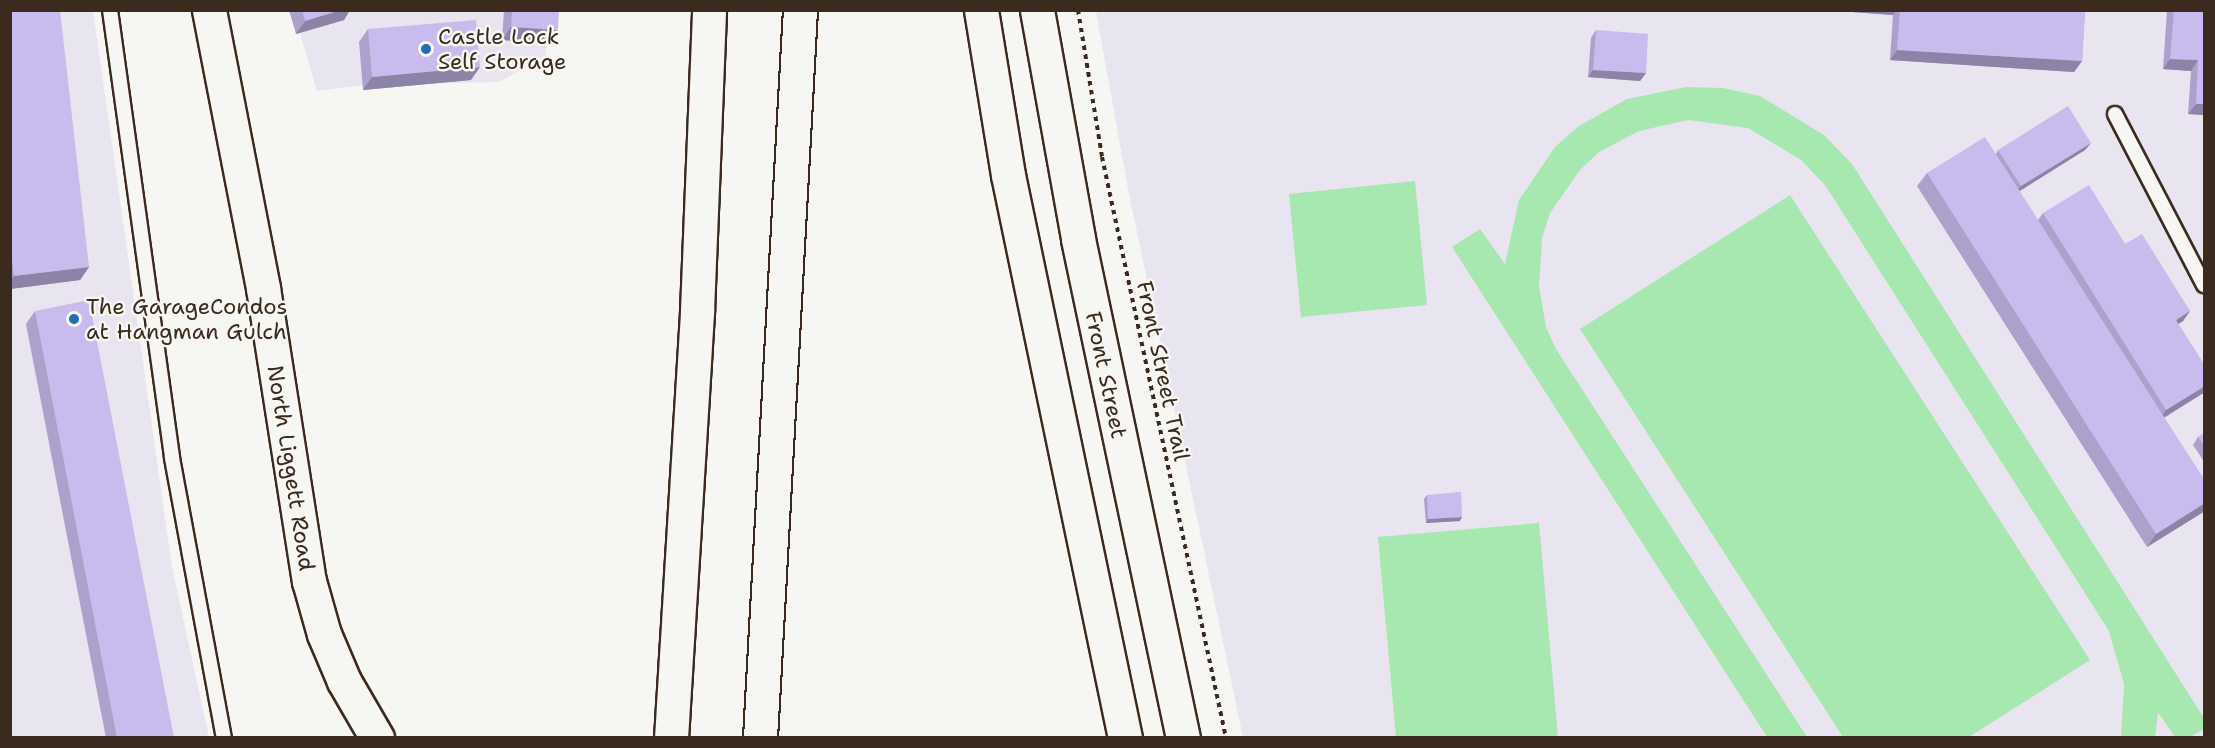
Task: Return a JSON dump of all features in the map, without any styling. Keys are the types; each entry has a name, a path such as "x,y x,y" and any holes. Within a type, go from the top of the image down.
{"main road":[{"name":"North Liggett Road","path":"208,10 263,288 309,581 324,634 344,681 377,738"},
{"path":"671,738 697,311 709,10"},
{"path":"760,738 800,10"},
{"path":"981,10 1008,175 1125,738"},
{"name":"Front Street","path":"1037,10 1078,239 1183,738"}],"lane":[{"path":"110,10 172,458 224,738"},
{"path":"2115,114 2205,285"}],"path":[{"name":"Front Street Trail","path":"1078,10 1102,157 1226,738"}],"shaded area":[{"name":"The GarageCondos at Hangman Gulch","path":"10,11 93,11 172,567 209,737 11,737"},
{"name":"Castle Lock Self Storage","path":"289,11 551,11 545,56 499,82 362,85 317,91 300,33"},
{"path":"1096,11 2204,11 2204,737 1243,737 1128,189"}],"green space":[{"path":"1686,87 1723,88 1760,96 1824,135 1852,164 2204,718 2204,729 2190,737 2175,737 2158,712 2155,737 2121,737 2124,684 2109,631 1825,185 1801,160 1748,128 1688,120 1639,131 1599,152 1580,170 1550,213 1542,238 1539,287 1546,327 1556,349 1807,737 1767,737 1452,247 1480,229 1505,264 1519,200 1555,147 1579,126 1627,99"},
{"path":"1415,181 1427,305 1301,317 1289,194"},
{"path":"1790,195 2090,660 1969,737 1843,737 1580,329"},
{"path":"1539,523 1558,737 1396,737 1378,537"}],"building":[{"path":"10,10 60,10 89,267 14,276 10,243"},
{"path":"302,10 341,10 305,21"},
{"path":"512,10 559,10 558,30 511,27"},
{"path":"1900,10 2085,10 2082,61 1897,50"},
{"path":"2174,10 2205,10 2205,104 2196,104 2198,60 2170,59"},
{"path":"476,20 480,67 372,77 368,29"},
{"path":"1596,30 1648,34 1646,73 1593,70"},
{"path":"2068,106 2091,143 2021,186 1998,150"},
{"path":"1985,137 2205,481 2205,503 2156,534 1927,173"},
{"path":"2089,185 2125,244 2142,234 2190,311 2176,320 2205,366 2205,386 2166,410 2043,213"},
{"path":"89,300 174,738 117,738 35,311"},
{"path":"2205,433 2205,447 2198,437"},
{"path":"1461,492 1462,517 1428,519 1427,495"}],"place":[{"name":"Castle Lock Self Storage","path":"426,49"},
{"name":"The GarageCondos at Hangman Gulch","path":"74,319"}]}
